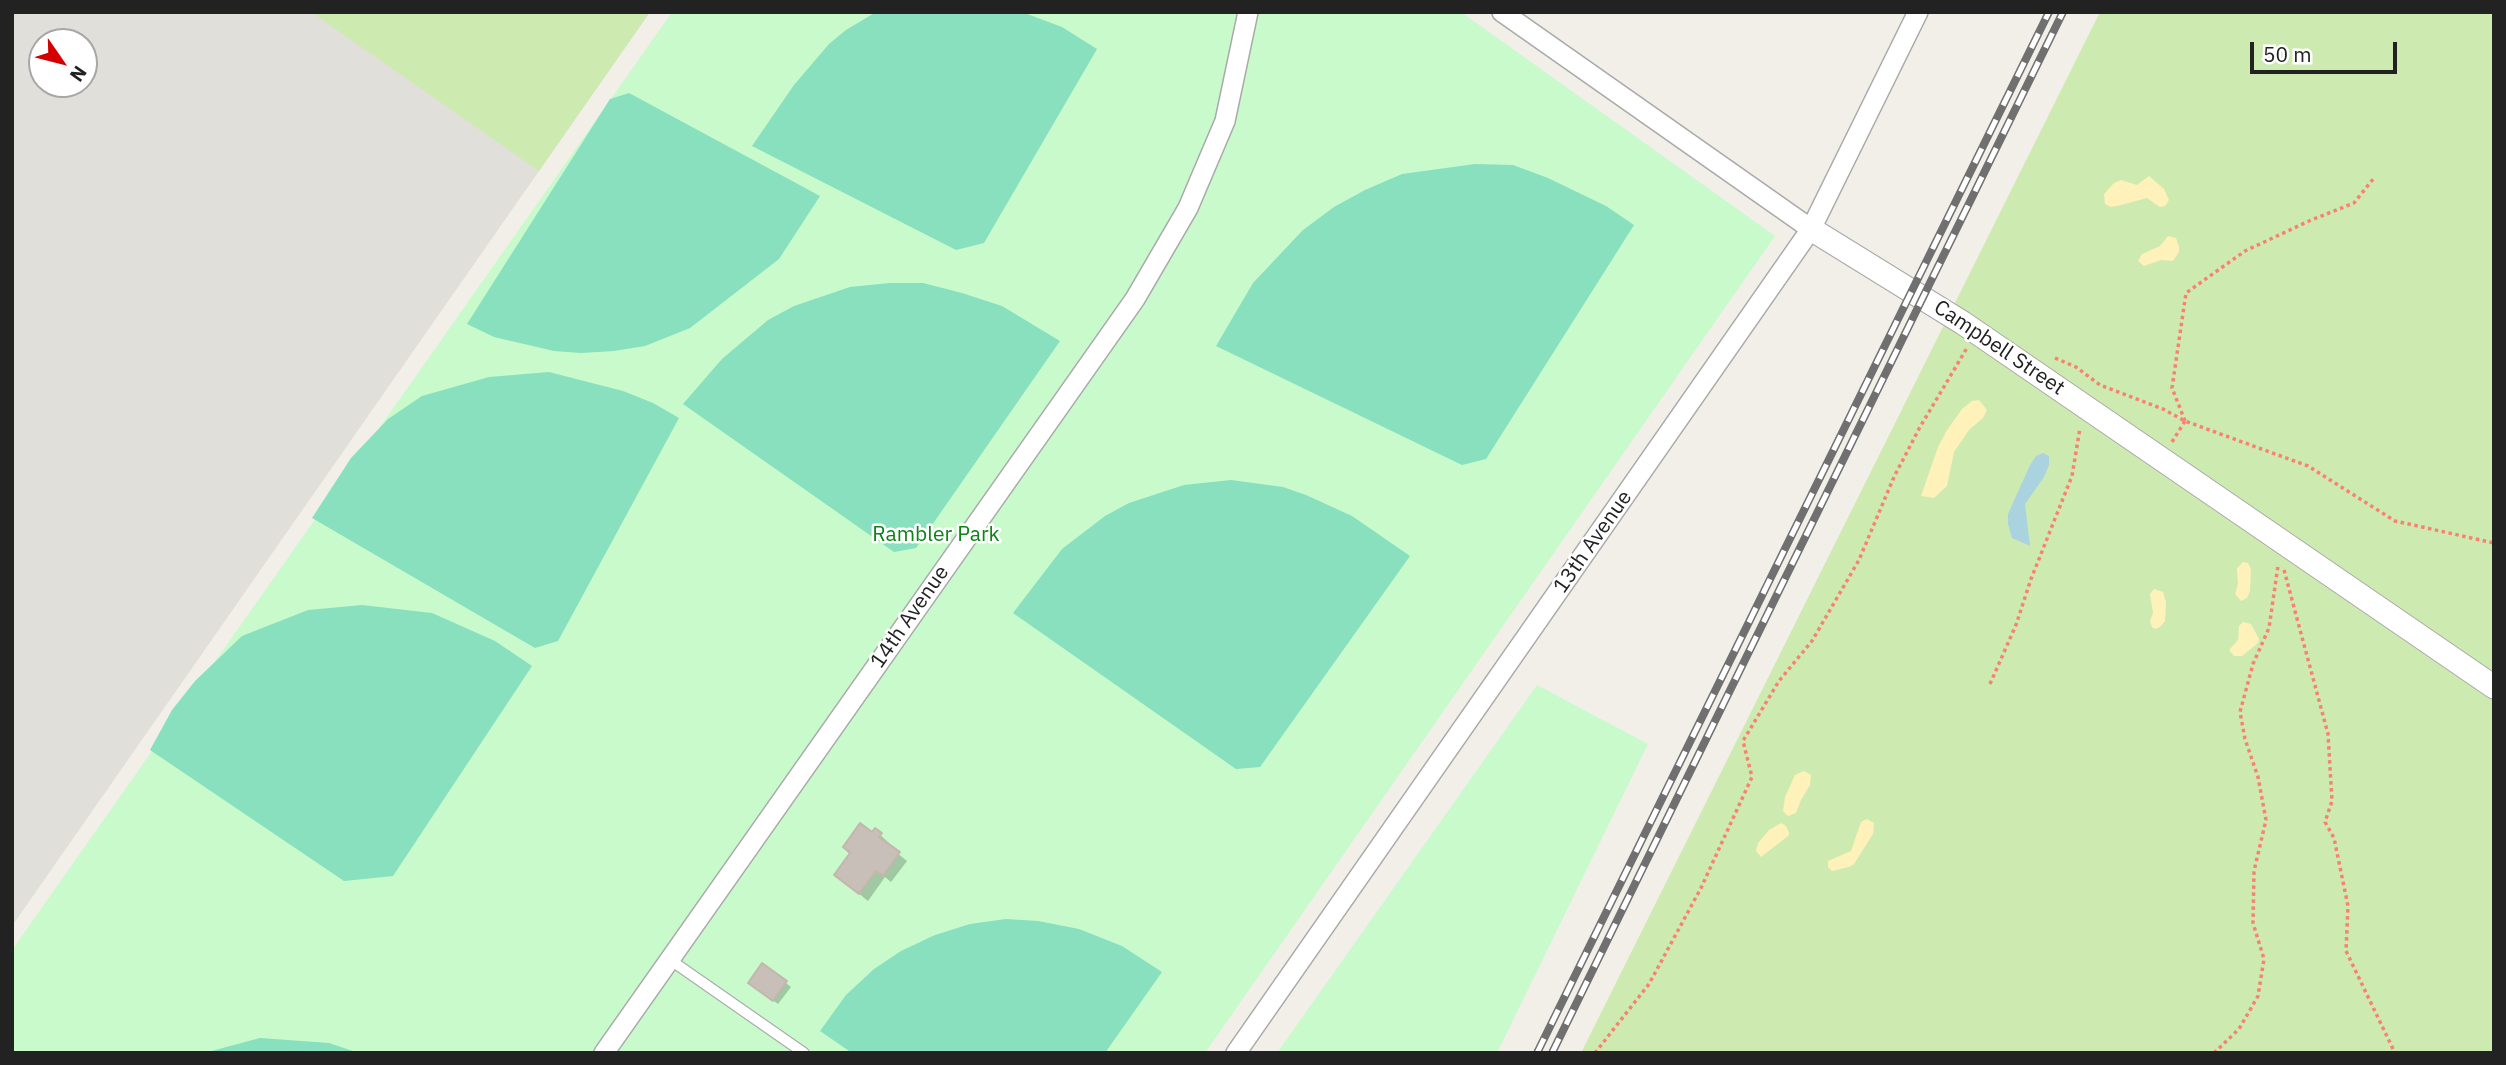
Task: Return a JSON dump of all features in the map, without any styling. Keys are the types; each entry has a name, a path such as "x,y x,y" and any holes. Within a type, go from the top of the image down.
{"street":[{"name":"14th Avenue","path":"604,1053 1135,299 1188,208 1225,121 1248,12"},
{"name":"Campbell Street","path":"1502,12 1811,229 1964,323 2494,687"},
{"name":"13th Avenue","path":"1236,1053 1811,229 1918,12"}],"lane":[{"path":"669,959 804,1053"}],"path":[{"path":"2185,421 2172,388 2186,293 2245,251 2354,203 2374,178"},
{"path":"1595,1053 1649,984 1701,888 1752,777 1742,741 1779,681 1812,641 1859,560 1894,477 1972,339"},
{"path":"2050,356 2077,367 2100,385 2163,409 2185,421 2308,466 2395,521 2494,543"},
{"path":"1990,684 2016,625 2031,579 2072,476 2081,421"},
{"path":"2279,554 2328,734 2332,801 2325,821 2334,838 2348,906 2346,951 2395,1053"},
{"path":"2214,1053 2239,1029 2258,996 2264,959 2253,923 2254,871 2266,820 2258,777 2245,739 2240,712 2253,664 2269,628 2278,565"}],"shaded area":[{"path":"12,12 650,12 12,926"}],"green space":[{"path":"311,12 650,12 539,171"},
{"name":"Rambler Park","path":"672,12 1461,12 1775,236 1205,1053 12,1053 12,950"},
{"path":"876,12 1022,12 1062,27 1097,49 984,243 956,250 752,146 794,85 829,44"},
{"path":"2100,12 2494,12 2494,1053 1581,1053"},
{"path":"629,93 820,196 779,259 690,328 645,346 581,353 554,351 494,337 467,324 610,99"},
{"path":"1475,164 1513,165 1548,178 1606,206 1634,225 1486,459 1462,465 1216,346 1253,283 1303,230 1334,207 1402,174"},
{"path":"923,283 1002,306 1060,341 916,548 894,552 683,404 722,359 768,320 794,306 850,287"},
{"path":"549,372 623,391 653,403 679,418 558,641 535,648 312,518 351,458 388,419 422,396 489,377"},
{"path":"1231,480 1283,487 1306,495 1352,516 1410,556 1260,767 1236,769 1013,613 1062,549 1105,516 1129,503 1184,485"},
{"path":"362,605 432,613 495,641 532,666 393,876 344,881 150,750 172,710 195,681 242,636 308,610"},
{"path":"1537,685 1648,744 1497,1053 1277,1053"},
{"path":"1006,919 1038,921 1079,929 1122,946 1162,972 1105,1053 852,1053 820,1031 846,995 874,969 901,951 935,935 970,924"},
{"path":"260,1038 329,1043 359,1053 204,1053"}],"sand":[{"path":"2149,176 2164,189 2169,200 2165,206 2160,207 2147,198 2111,207 2105,204 2104,194 2114,183 2121,180 2137,185"},
{"path":"2168,236 2176,238 2179,247 2173,261 2161,260 2144,266 2138,261 2142,254 2160,246"},
{"path":"1979,400 1987,410 1954,452 1947,486 1934,498 1921,496 1938,447 1947,430 1962,409 1972,401"},
{"path":"2243,562 2248,563 2251,569 2250,591 2247,598 2241,601 2235,594 2238,584 2237,568"},
{"path":"2154,589 2163,592 2166,602 2165,621 2155,629 2150,621 2153,613 2150,594"},
{"path":"2243,622 2251,624 2259,639 2258,643 2242,656 2234,656 2229,650 2238,640 2239,626"},
{"path":"1804,771 1811,775 1810,785 1796,813 1788,816 1783,811 1785,797 1795,775"},
{"path":"1867,819 1874,823 1873,834 1854,864 1832,871 1828,867 1828,861 1851,851 1861,822"},
{"path":"1781,823 1786,826 1788,836 1761,857 1756,851 1758,843 1769,830"}],"water":[{"path":"2043,453 2049,456 2049,465 2025,504 2030,546 2012,538 2008,514 2030,465 2036,456"}],"building":[{"path":"860,823 872,832 875,828 882,833 879,837 900,852 883,876 876,871 859,894 834,875 850,853 843,847"},
{"path":"762,963 787,981 773,1001 748,983"}],"railway":[{"path":"1537,1053 2049,12"},
{"path":"1552,1053 2063,12"}]}
